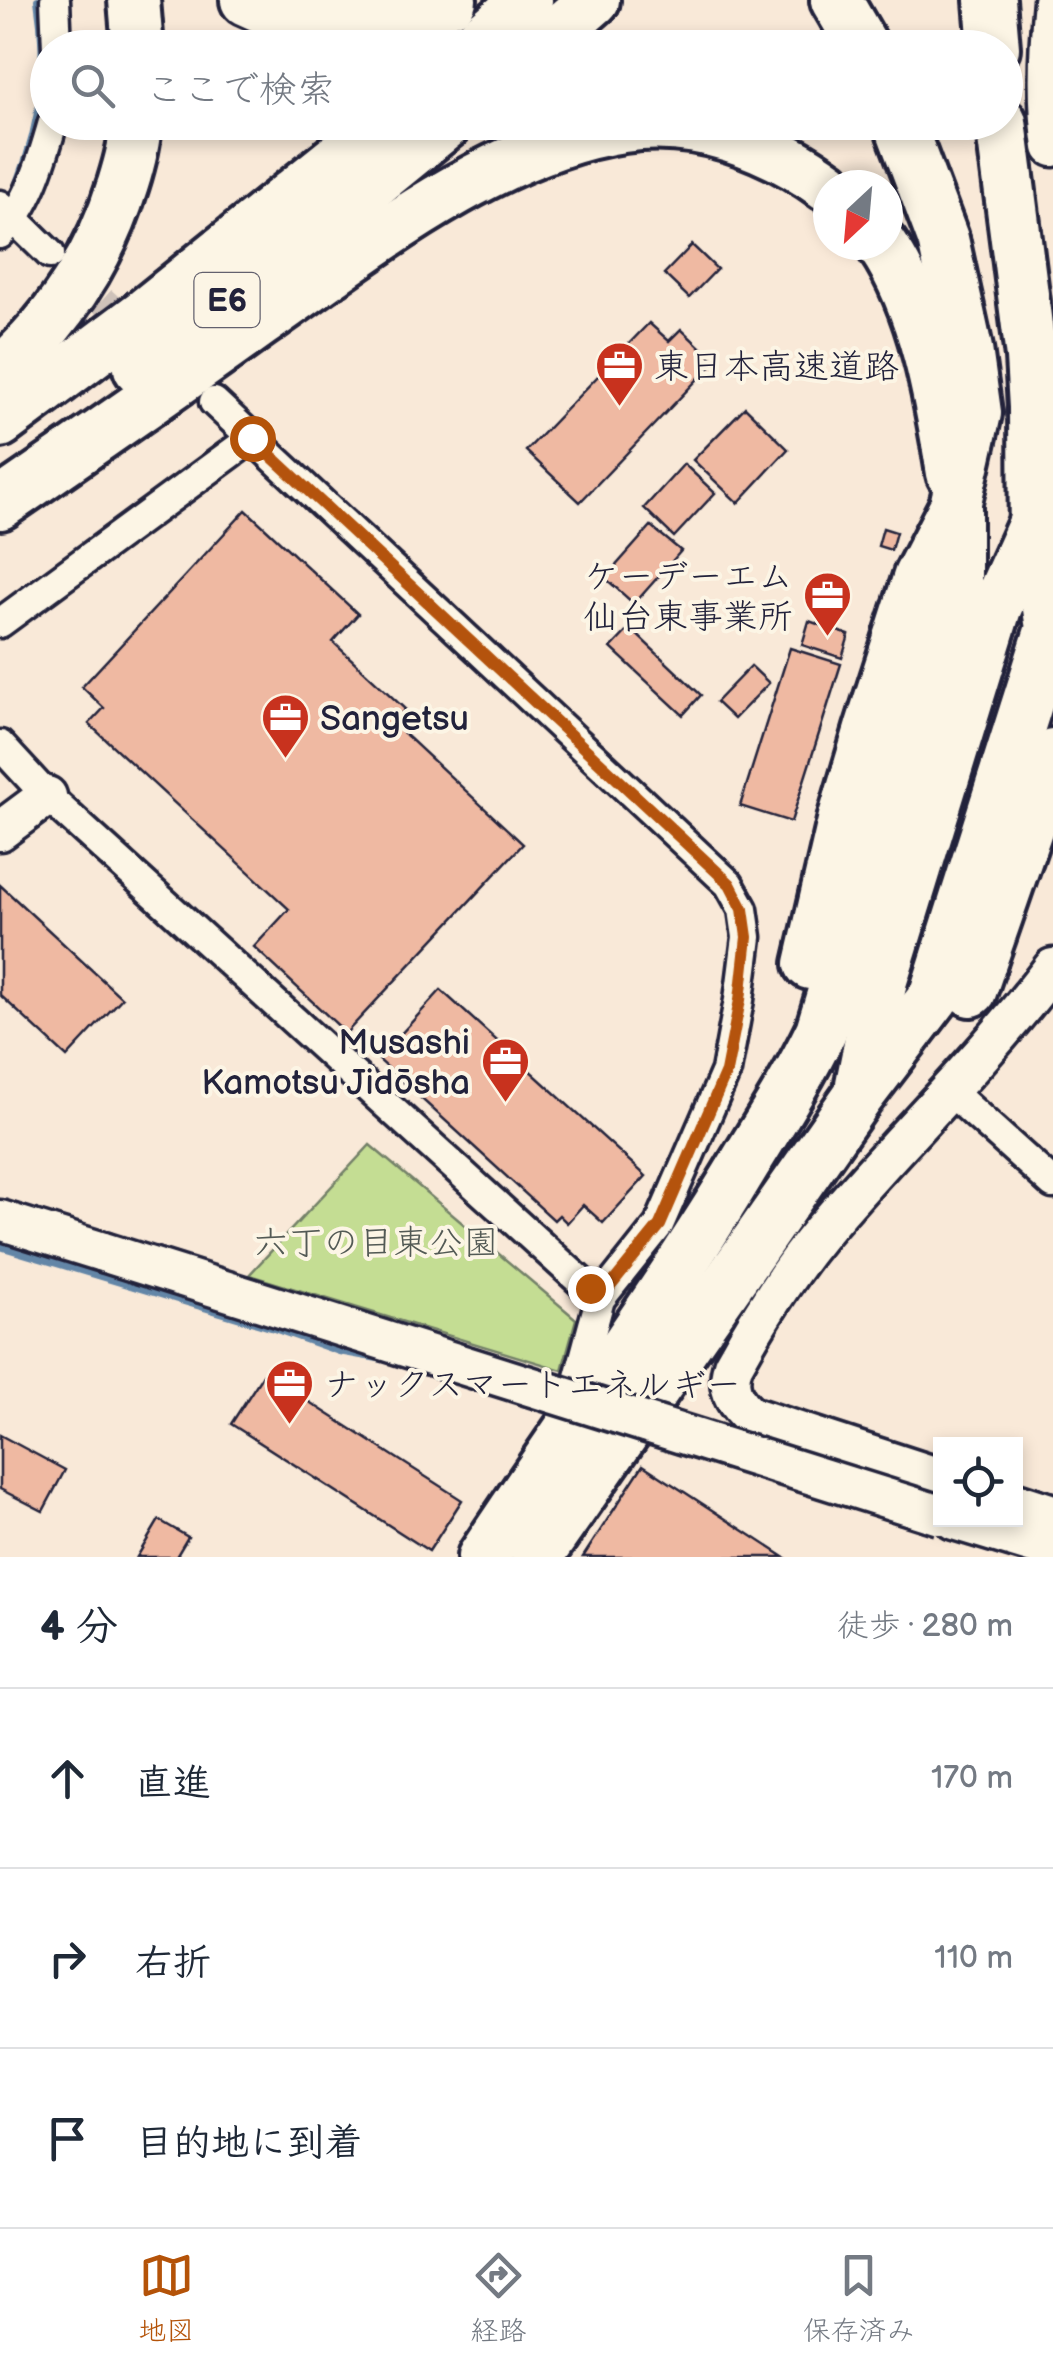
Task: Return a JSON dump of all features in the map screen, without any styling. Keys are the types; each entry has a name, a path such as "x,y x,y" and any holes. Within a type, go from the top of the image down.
{"highway":[{"path":"134,0 136,30"},
{"path":"246,0 271,12 334,24 373,23 415,14 451,0"},
{"path":"492,30 527,0"},
{"path":"560,30 594,0"},
{"path":"836,0 854,30"},
{"path":"865,0 882,30"},
{"path":"990,0 992,30"},
{"path":"0,373 22,354 77,287 97,251 121,191 132,140"},
{"name":"E6","path":"0,422 147,312 361,140"},
{"name":"E6","path":"0,470 168,346 426,140"},
{"path":"0,504 400,225 497,167 570,140"},
{"path":"744,140 813,176"},
{"path":"906,140 942,239 988,415 956,504 919,576"},
{"path":"859,1095 882,980 984,600 988,415 980,295 947,174 933,140"},
{"path":"803,1067 799,1024 820,915 844,816 919,576 938,502 988,415 1031,357 1003,140"},
{"path":"890,260 920,328 988,415 1048,529 1053,580"},
{"path":"956,504 984,600"},
{"path":"483,1557 697,1244 821,1030 956,587 956,504"},
{"path":"803,1067 839,1033 938,718 984,600 1048,529"},
{"path":"538,1557 859,1095 934,998 1051,628 1048,529"},
{"path":"859,1095 950,1002 1053,688"},
{"path":"859,1095 965,1008 1053,754"},
{"path":"859,1095 979,1009 1019,925 1053,821"}],"street":[{"path":"55,0 56,30"},
{"path":"1053,1 1048,112 1053,148"},
{"path":"48,140 40,165 5,220 50,254"},
{"path":"214,402 730,884 743,909 747,937 726,1072 660,1225 600,1299 564,1435"},
{"path":"0,623 252,438"},
{"path":"0,746 47,796 600,1299"},
{"path":"0,831 47,796"},
{"path":"933,1476 750,1416 732,1396 733,1365 766,1306 809,1248 1018,1014 1053,968"},
{"path":"950,1091 1053,1184"},
{"path":"0,1220 933,1513"},
{"path":"1023,1504 1053,1514"},
{"path":"977,1527 1053,1550"}],"green space":[{"name":"六丁の目東公園","path":"370,1145 576,1319 562,1370 249,1275"}],"building":[{"path":"692,245 717,269 689,298 664,274"},
{"path":"649,323 669,341 681,329 715,361 580,502 526,451"},
{"path":"745,407 788,449 738,503 693,460"},
{"path":"684,464 715,493 674,537 644,508"},
{"path":"246,510 358,614 333,642 405,709 393,723 523,844 346,1033 254,947 289,909 89,724 104,708 82,687"},
{"path":"651,526 681,551 634,604 605,578"},
{"path":"883,528 896,532 891,550 878,546"},
{"path":"809,621 849,635 842,658 802,645"},
{"path":"630,628 701,695 683,715 611,648"},
{"path":"790,648 841,664 791,822 740,806"},
{"path":"751,666 769,683 734,719 716,702"},
{"path":"0,885 122,998 67,1057 0,995"},
{"path":"441,990 646,1176 603,1223 583,1205 567,1223 559,1215 554,1220 378,1059"},
{"path":"264,1373 462,1500 429,1551 231,1424"},
{"path":"0,1435 65,1470 43,1511 0,1489"},
{"path":"643,1465 784,1557 583,1557"},
{"path":"159,1520 188,1537 176,1557 137,1557"}],"waterway":[{"path":"38,0 40,30"},
{"path":"18,183 32,140"},
{"path":"0,1246 339,1351 389,1360"}],"tunnel":[{"path":"71,272 139,334"}],"place":[{"name":"東日本高速道路","path":"619,408"},
{"name":"ケーデーエム 仙台東事業所","path":"828,638"},
{"name":"Sangetsu","path":"285,760"},
{"name":"Musashi Kamotsu Jidōsha","path":"505,1104"},
{"name":"ナックスマートエネルギー","path":"289,1426"}],"route":[{"path":"252,438 730,884 743,909 747,937 726,1072 660,1225 600,1299 590,1288"}]}
